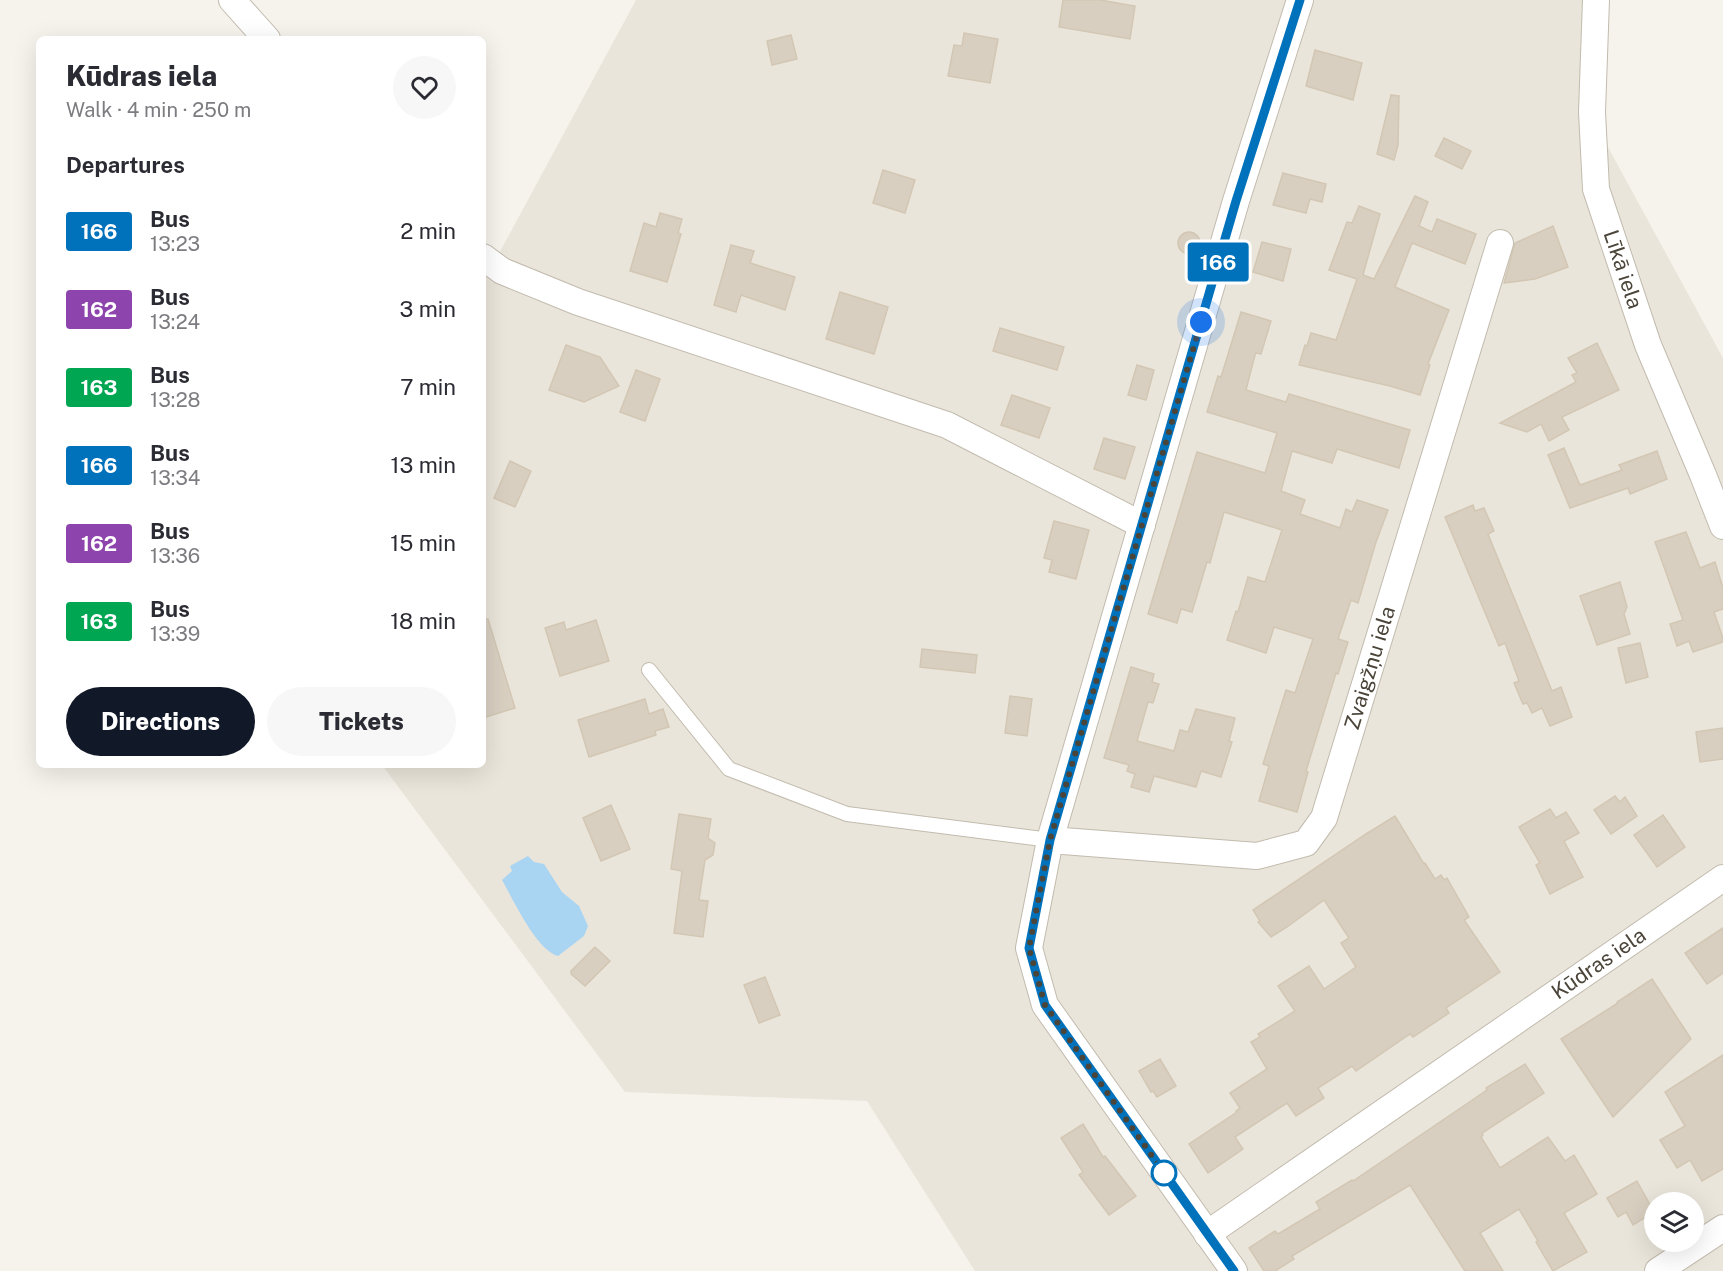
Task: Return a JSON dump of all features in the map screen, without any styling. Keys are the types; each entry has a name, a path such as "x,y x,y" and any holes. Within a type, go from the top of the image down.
{"street":[{"path":"232,0 264,36"},
{"path":"1234,1271 1045,1005 1029,948 1050,840 1236,201 1300,0"},
{"name":"Līkā iela","path":"1596,0 1592,112 1596,189 1648,345 1723,526"},
{"name":"Zvaigžņu iela","path":"1050,840 1257,856 1306,843 1324,818 1500,243"},
{"path":"486,258 502,271 578,302 947,425 1142,525"},
{"name":"Kūdras iela","path":"1208,1234 1723,878"},
{"path":"1658,1271 1723,1228"}],"lane":[{"path":"650,670 729,769 847,814 1050,840"}],"shaded area":[{"path":"636,0 1601,0 1591,116 1723,358 1723,1271 975,1271 867,1101 625,1092 384,768 486,768 486,277"}],"water":[{"path":"528,856 534,862 544,864 562,892 579,906 588,926 584,936 558,956 550,952 534,934 502,880 512,871 510,866"}],"building":[{"path":"1063,0 1100,0 1135,6 1130,39 1059,27"},
{"path":"964,33 998,39 990,83 948,76 954,45 962,46"},
{"path":"791,35 797,59 772,65 767,41"},
{"path":"1315,50 1362,63 1353,100 1306,86"},
{"path":"1391,95 1399,96 1398,145 1394,160 1377,154"},
{"path":"1444,138 1471,151 1462,169 1435,156"},
{"path":"883,170 915,180 905,213 873,203"},
{"path":"1283,173 1326,184 1322,202 1310,199 1306,213 1273,205"},
{"path":"1415,196 1428,202 1419,226 1432,232 1437,219 1476,234 1465,264 1412,243 1395,287 1449,310 1428,364 1430,365 1420,395 1299,365 1311,333 1336,340 1357,279 1329,270 1347,222 1352,223 1359,206 1380,214 1363,275 1374,279"},
{"path":"660,213 682,219 678,233 681,234 667,282 630,271 644,223 656,227"},
{"path":"1553,226 1568,267 1535,279 1504,283 1515,243"},
{"path":"1189,232 1197,235 1200,243 1197,251 1189,254 1181,251 1178,243 1181,235"},
{"path":"1262,242 1291,249 1283,281 1253,272"},
{"path":"731,245 754,251 750,263 795,277 785,310 741,295 736,312 714,305"},
{"path":"840,292 888,307 874,354 826,339"},
{"path":"1241,312 1271,321 1261,354 1256,353 1255,355 1246,390 1286,402 1289,394 1410,430 1399,468 1337,449 1332,463 1292,451 1281,491 1305,500 1300,514 1340,528 1346,509 1352,512 1357,500 1388,510 1358,603 1351,600 1338,639 1348,642 1338,674 1336,673 1306,771 1308,772 1297,812 1259,801 1269,766 1263,764 1286,690 1295,693 1313,639 1274,627 1266,653 1227,640 1248,577 1265,582 1282,530 1224,512 1210,563 1207,562 1192,612 1181,609 1177,623 1148,614 1197,452 1265,473 1277,433 1207,412 1218,376 1221,377"},
{"path":"1000,328 1064,347 1057,370 993,351"},
{"path":"1597,343 1619,390 1562,417 1569,430 1549,441 1541,424 1527,432 1500,423 1576,382 1572,375 1577,373 1568,358"},
{"path":"566,345 600,357 619,386 584,402 549,390"},
{"path":"1137,365 1154,370 1146,400 1128,395"},
{"path":"636,370 660,379 645,421 620,412"},
{"path":"1012,395 1050,408 1039,438 1001,425"},
{"path":"1104,438 1135,447 1125,479 1094,469"},
{"path":"1564,448 1580,485 1622,470 1619,465 1657,451 1667,479 1630,494 1628,488 1570,508 1548,455"},
{"path":"510,461 531,471 515,507 494,498"},
{"path":"1473,505 1475,511 1484,508 1494,531 1488,534 1552,691 1561,687 1572,717 1550,726 1542,708 1532,713 1527,703 1523,704 1514,683 1519,681 1505,643 1499,646 1445,517"},
{"path":"1054,521 1089,530 1076,579 1049,572 1052,560 1044,558"},
{"path":"1686,532 1700,568 1715,562 1723,588 1723,609 1714,612 1723,642 1693,652 1689,641 1677,646 1670,624 1683,620 1655,542"},
{"path":"1620,582 1627,607 1624,614 1630,634 1597,645 1580,596"},
{"path":"486,619 488,619 515,708 486,717"},
{"path":"596,620 609,661 560,676 545,628 564,622 566,630"},
{"path":"1640,643 1648,677 1626,683 1618,648"},
{"path":"922,649 977,655 975,673 920,667"},
{"path":"1131,667 1154,674 1152,682 1159,684 1153,703 1148,702 1137,741 1174,751 1180,730 1188,732 1196,709 1235,718 1229,741 1232,742 1221,777 1201,771 1196,787 1154,776 1149,792 1131,787 1135,774 1127,771 1129,765 1104,758"},
{"path":"1010,696 1032,699 1027,736 1005,733"},
{"path":"645,699 649,714 663,709 669,727 655,731 656,735 589,757 578,720"},
{"path":"1723,728 1723,759 1700,762 1696,732"},
{"path":"1615,796 1620,802 1625,797 1637,816 1611,834 1594,810"},
{"path":"611,805 630,849 601,861 583,818"},
{"path":"1550,809 1556,818 1566,812 1579,833 1564,841 1583,877 1550,894 1536,865 1540,863 1519,827"},
{"path":"679,814 711,819 708,838 715,843 713,855 705,860 699,900 708,901 703,937 674,933 682,871 671,869"},
{"path":"1663,815 1685,847 1657,867 1634,835"},
{"path":"1395,816 1435,879 1441,875 1444,880 1447,878 1469,917 1464,920 1500,972 1446,1008 1449,1013 1413,1037 1410,1034 1356,1071 1352,1066 1318,1088 1324,1098 1296,1116 1287,1103 1235,1137 1243,1149 1208,1173 1189,1144 1237,1112 1240,1108 1230,1093 1267,1069 1251,1042 1260,1037 1258,1034 1295,1011 1278,986 1309,966 1324,989 1356,967 1341,943 1349,938 1324,900 1271,937 1258,922 1260,921 1253,910"},
{"path":"1723,928 1723,973 1707,984 1685,953"},
{"path":"595,947 610,961 585,986 571,974 571,971"},
{"path":"765,977 780,1015 759,1023 744,985"},
{"path":"1652,979 1691,1039 1613,1117 1561,1039"},
{"path":"1723,1055 1723,1169 1702,1181 1690,1160 1677,1168 1660,1140 1685,1126 1665,1092"},
{"path":"1160,1059 1176,1086 1157,1097 1153,1091 1151,1092 1139,1071"},
{"path":"1525,1064 1544,1093 1482,1133 1481,1137 1500,1168 1548,1137 1565,1161 1574,1155 1597,1194 1564,1213 1587,1252 1553,1271 1519,1209 1480,1233 1503,1271 1465,1271 1410,1185 1292,1256 1294,1259 1275,1271 1264,1271 1249,1248 1275,1231 1278,1234 1320,1209 1316,1202 1353,1181 1487,1090 1486,1088"},
{"path":"1083,1124 1103,1157 1105,1156 1136,1196 1109,1215 1079,1175 1083,1172 1061,1138"},
{"path":"1637,1181 1644,1194 1644,1218 1633,1225 1626,1212 1618,1217 1607,1198"}],"bus line":[{"name":"166","path":"1234,1271 1045,1005 1029,948 1050,840 1236,201 1300,0"}],"route":[{"path":"1164,1173 1167,1177 1045,1005 1029,948 1050,840 1201,322"}]}
